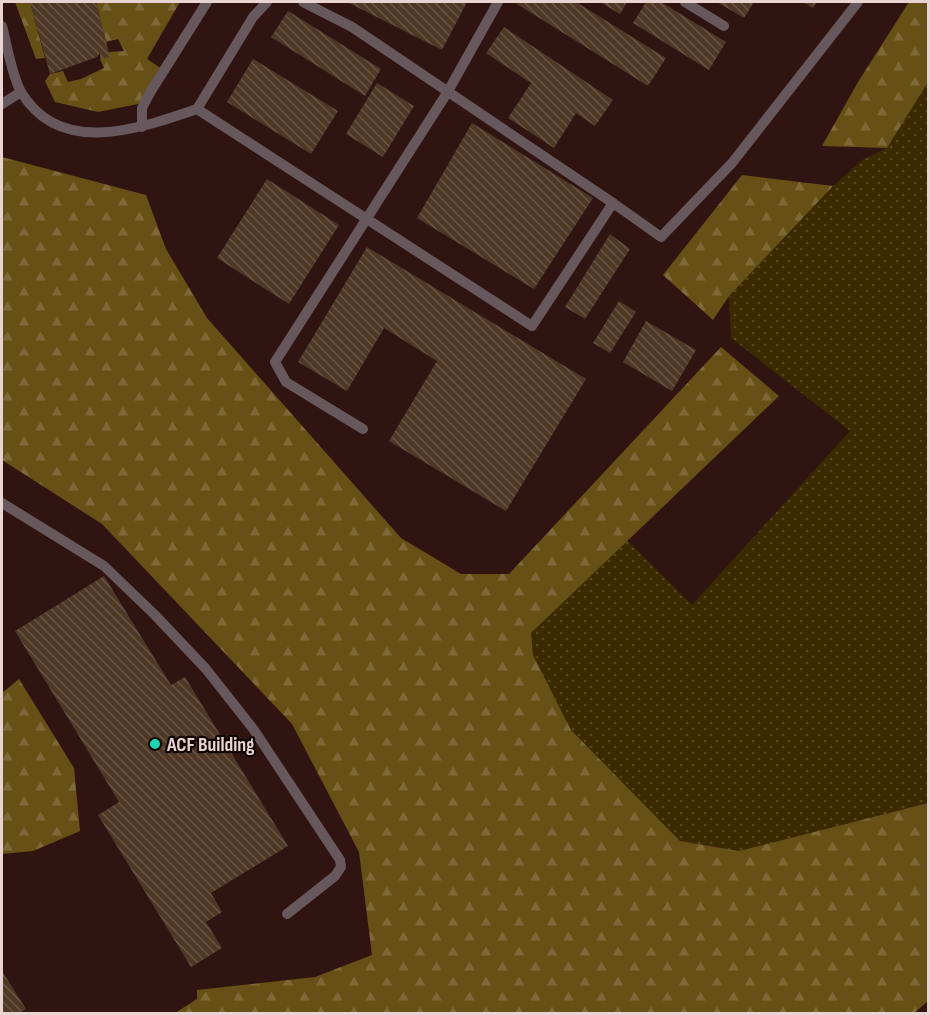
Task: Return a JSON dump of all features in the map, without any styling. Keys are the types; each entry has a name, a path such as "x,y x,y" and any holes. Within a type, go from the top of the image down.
{"lane":[{"path":"142,127 142,108 207,2"},
{"path":"2,26 21,92 39,113 67,129 90,134 142,127 197,109 253,17 267,2"},
{"path":"303,2 352,27 661,237 732,163 858,2"},
{"path":"363,429 286,382 275,362 447,93 498,2"},
{"path":"685,2 724,26"},
{"path":"2,104 21,92"},
{"path":"197,109 532,326 613,203"},
{"path":"2,503 52,537 104,566 206,669 254,730 340,860 341,867 335,876 286,914"}],"shaded area":[{"path":"928,72 928,803 739,851 680,841 571,730 533,655 531,633 626,539 692,605 850,431 731,338 729,296 833,186 862,160 887,148 927,84"}],"green space":[{"path":"15,2 30,2 45,58 36,59"},
{"path":"96,2 180,2 147,59 165,71 148,102 98,112 55,102 45,81 50,74 63,71 68,82 81,79 104,68 100,59 108,52 124,51 118,39 106,42"},
{"path":"909,2 928,2 927,84 887,148 822,146 858,82"},
{"path":"2,157 146,195 166,249 207,318 401,538 461,574 509,574 721,347 779,396 531,633 533,655 571,730 680,841 739,851 928,803 928,1001 913,1014 175,1013 197,999 197,990 315,977 372,955 359,852 292,724 102,524 2,460"},
{"path":"742,175 833,186 729,296 713,320 663,275"},
{"path":"19,679 74,768 80,831 33,851 2,854 2,693"}],"building":[{"path":"30,2 96,2 110,57 100,59 100,53 97,57 50,74"},
{"path":"347,2 467,2 442,50"},
{"path":"519,2 576,2 666,58 648,86 517,4"},
{"path":"600,2 627,2 620,14"},
{"path":"646,2 661,2 726,42 709,70 633,23"},
{"path":"717,2 754,2 744,18"},
{"path":"803,2 817,2 813,8"},
{"path":"288,11 381,69 365,96 271,37"},
{"path":"504,27 613,100 595,126 576,113 554,148 508,118 531,83 486,53"},
{"path":"253,59 338,111 311,154 227,102"},
{"path":"377,83 414,106 383,157 346,134"},
{"path":"472,123 593,198 534,289 417,218"},
{"path":"267,179 339,225 289,304 217,258"},
{"path":"610,234 630,249 585,319 565,307"},
{"path":"367,247 586,379 506,511 389,441 437,361 384,328 347,391 298,362"},
{"path":"619,301 636,312 610,353 593,343"},
{"path":"646,321 696,350 672,391 623,362"},
{"name":"ACF Building","path":"104,576 171,685 185,677 288,846 211,893 222,912 206,922 222,948 191,967 98,815 119,802 15,631"},
{"path":"2,971 26,1009 18,1014 2,1014"}],"place":[{"name":"ACF Building","path":"155,744"}]}
